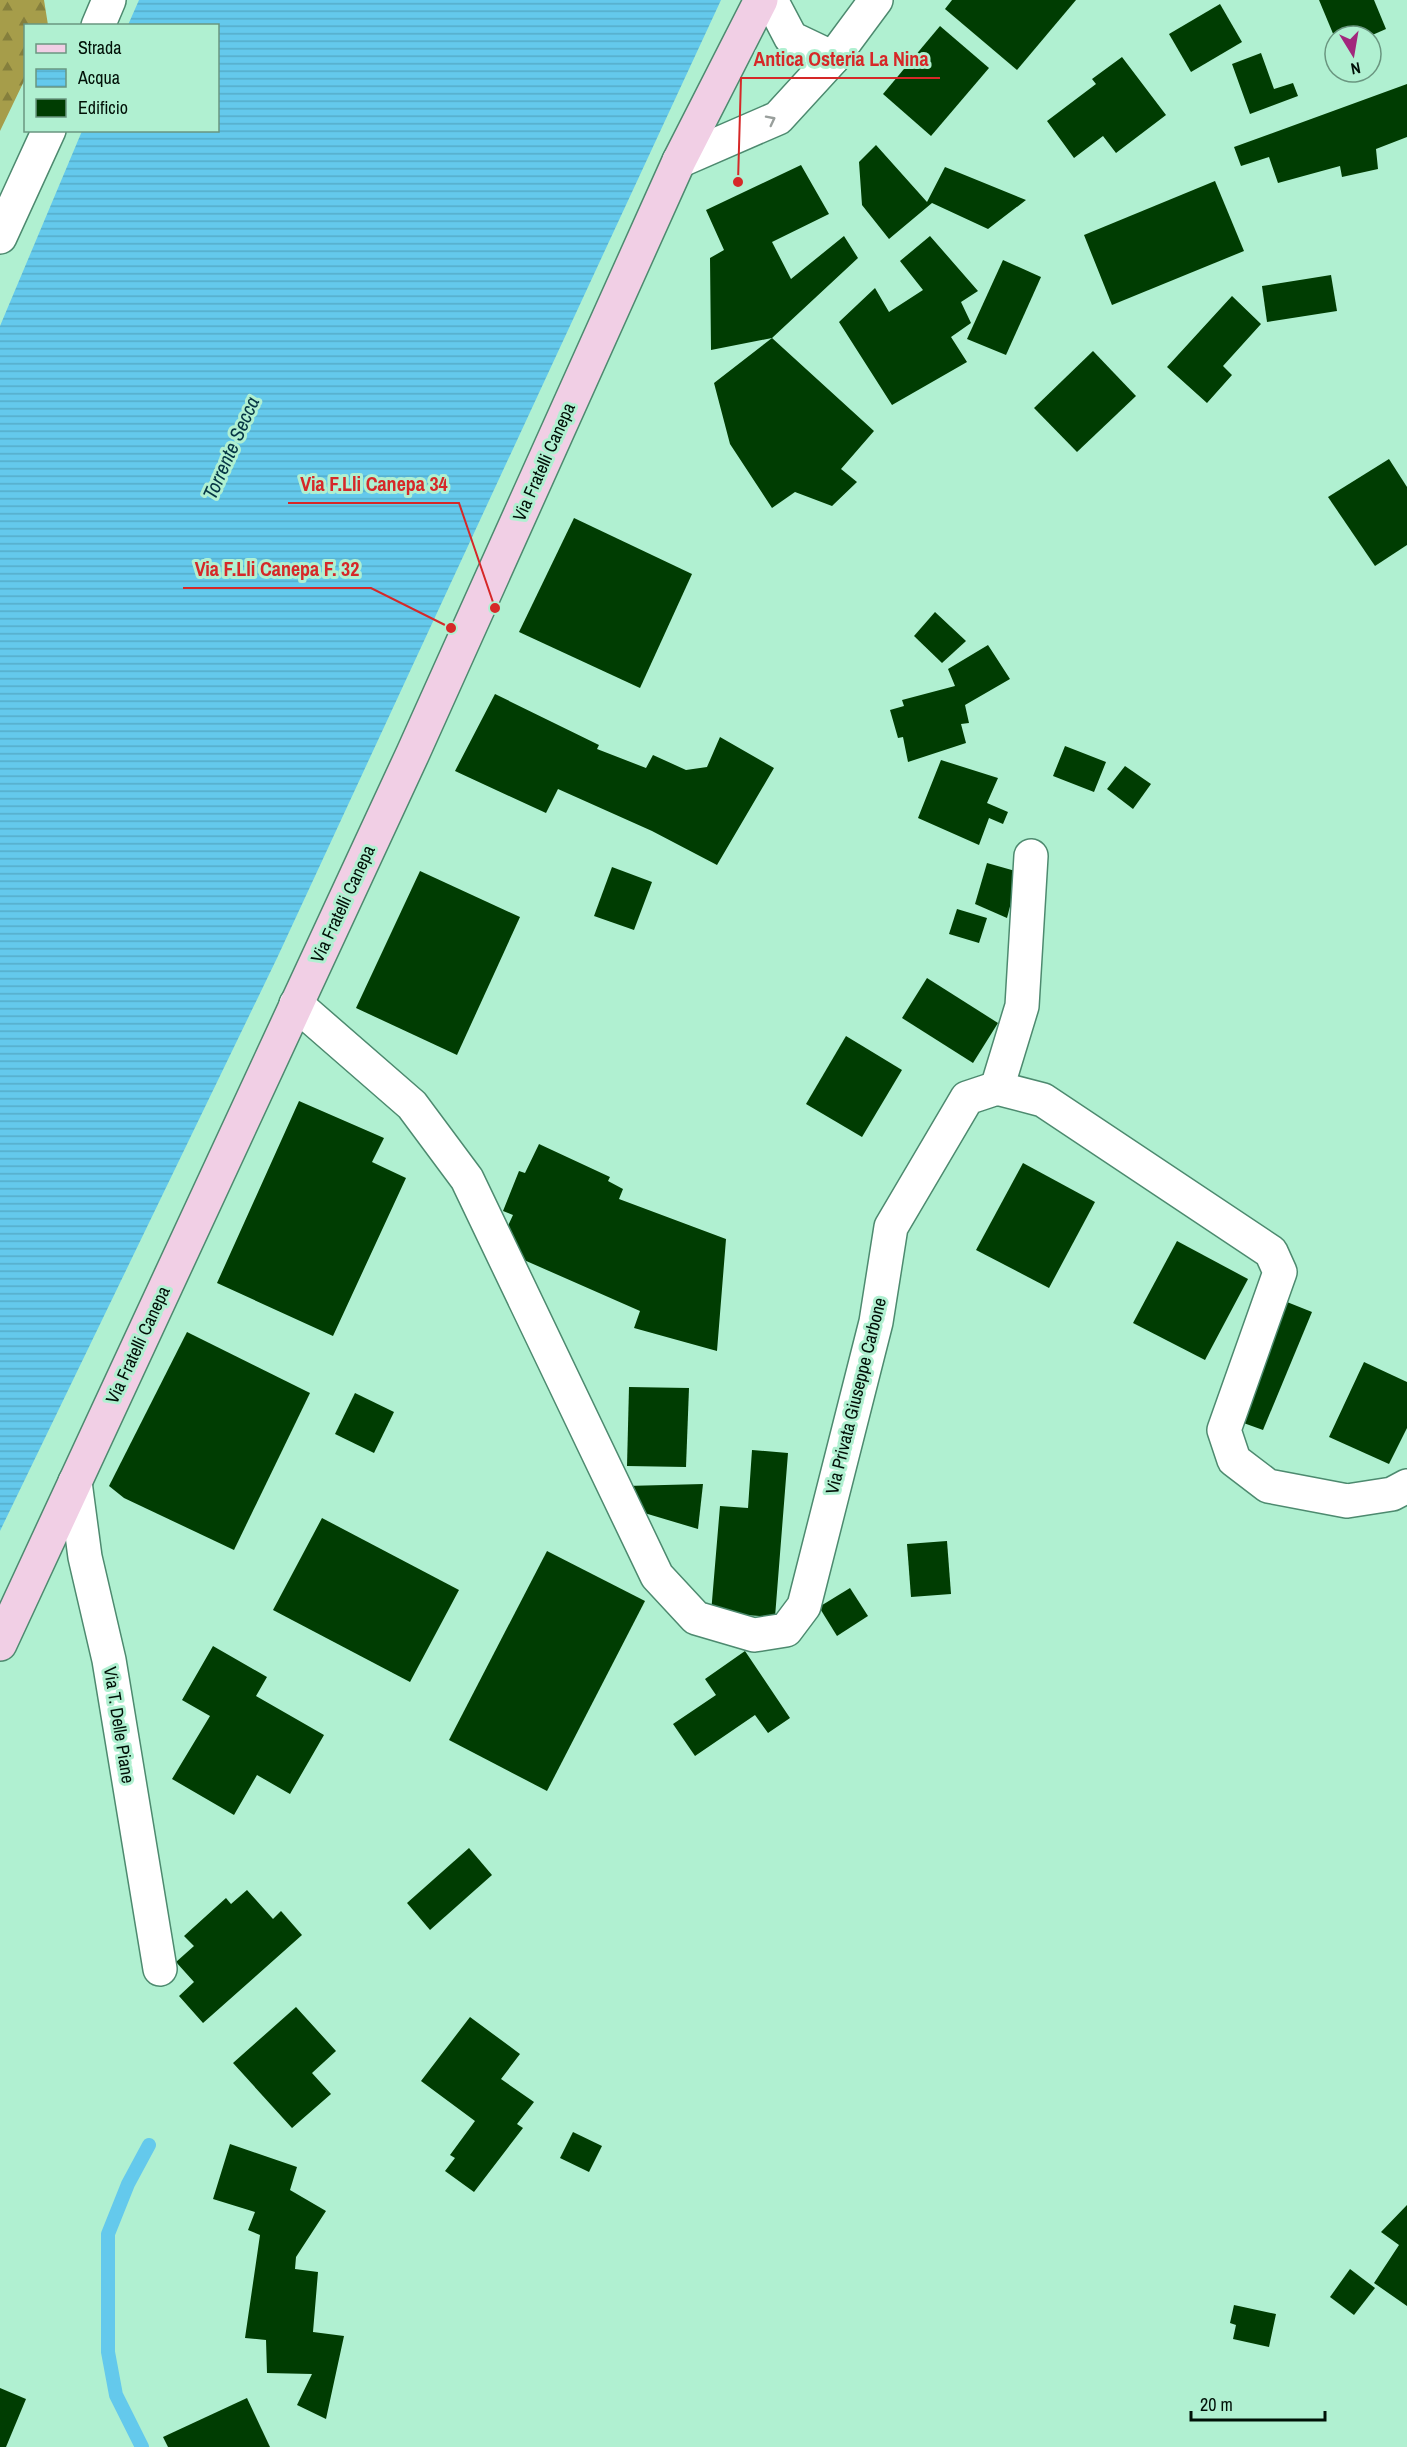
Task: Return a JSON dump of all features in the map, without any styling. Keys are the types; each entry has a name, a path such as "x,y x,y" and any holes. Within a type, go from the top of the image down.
{"main road":[{"name":"Via Fratelli Canepa","path":"0,1644 413,753 679,161 761,0"}],"street":[{"path":"99,24 110,0"},
{"path":"771,0 791,38 832,58"},
{"path":"679,161 778,118 832,58 876,0"},
{"path":"0,237 48,132"},
{"path":"1031,856 1022,1006 997,1088 1043,1101 1271,1252 1280,1272 1224,1430 1234,1460 1268,1486 1347,1501 1392,1494 1407,1486"},
{"name":"Via Privata Giuseppe Carbone","path":"296,1005 412,1105 467,1179 657,1576 696,1618 754,1635 786,1630 804,1606 876,1322 891,1227 967,1098 997,1088"},
{"name":"Via T. Delle Piane","path":"75,1482 85,1557 109,1660 160,1969"}],"green space":[{"path":"0,0 44,0 48,24 24,24 24,81 0,131"}],"water":[{"name":"Torrente Secca","path":"139,0 721,0 278,956 0,1531 0,326 82,132 219,132 219,24 128,24"}],"building":[{"path":"952,0 1076,0 1017,70 945,9"},
{"path":"1319,0 1374,0 1386,29 1383,30 1383,24 1329,24"},
{"path":"1220,4 1242,42 1191,72 1169,34"},
{"path":"940,26 989,68 931,136 883,94"},
{"path":"1261,53 1274,89 1293,83 1298,96 1250,114 1232,64"},
{"path":"1122,57 1166,115 1116,153 1103,136 1074,158 1047,121 1096,84 1092,79"},
{"path":"1407,84 1407,137 1376,149 1378,169 1342,177 1340,166 1278,183 1269,157 1241,166 1234,147"},
{"path":"876,145 927,202 945,167 1026,200 988,229 932,203 889,239 862,205 859,162"},
{"path":"801,165 829,214 772,242 791,279 844,236 858,258 772,338 711,350 710,258 724,250 706,210"},
{"path":"1215,181 1244,251 1112,305 1084,235"},
{"path":"930,236 978,291 961,302 971,323 951,337 967,362 892,405 839,322 875,288 889,312 923,290 900,261"},
{"path":"1003,260 1041,277 1006,355 967,339"},
{"path":"1331,275 1337,311 1267,322 1262,286"},
{"path":"1232,296 1261,324 1223,366 1232,375 1207,403 1167,367"},
{"path":"772,338 874,431 841,469 857,482 832,506 795,492 772,508 730,444 714,383"},
{"path":"1093,351 1136,396 1077,452 1034,408"},
{"path":"1389,459 1407,487 1407,545 1375,566 1328,497"},
{"path":"574,518 692,574 640,688 519,632"},
{"path":"935,612 966,641 942,663 914,636"},
{"path":"988,645 1010,679 965,705 969,723 961,724 966,743 908,762 903,737 898,738 890,710 904,706 902,700 955,686 948,669"},
{"path":"495,694 599,745 597,749 646,768 653,755 686,770 707,767 720,737 774,768 717,865 652,831 558,789 546,813 455,771"},
{"path":"1065,746 1106,762 1094,792 1053,776"},
{"path":"941,760 998,778 987,803 1008,812 1003,824 989,818 979,845 918,818"},
{"path":"1125,766 1151,784 1133,809 1107,789"},
{"path":"987,863 1019,872 1007,918 975,904"},
{"path":"612,867 652,882 634,930 594,916"},
{"path":"420,871 520,917 457,1055 356,1008"},
{"path":"957,909 987,918 979,943 949,934"},
{"path":"927,978 998,1023 973,1063 902,1018"},
{"path":"846,1036 902,1070 862,1137 806,1104"},
{"path":"299,1101 384,1138 372,1162 406,1178 333,1336 217,1283"},
{"path":"539,1144 610,1177 608,1181 623,1189 619,1199 726,1239 717,1351 634,1328 640,1311 524,1260 507,1228 513,1215 503,1211 519,1171 525,1173"},
{"path":"1023,1163 1095,1202 1049,1288 976,1250"},
{"path":"1177,1241 1248,1279 1205,1360 1133,1323"},
{"path":"1287,1302 1312,1312 1263,1430 1238,1421"},
{"path":"187,1332 310,1393 234,1550 124,1498 109,1486"},
{"path":"1364,1362 1407,1382 1407,1428 1389,1464 1329,1437"},
{"path":"629,1387 689,1388 686,1467 627,1466"},
{"path":"355,1393 394,1412 374,1453 335,1434"},
{"path":"752,1450 788,1453 775,1617 711,1613 720,1506 748,1508"},
{"path":"703,1484 698,1529 631,1509 626,1486"},
{"path":"322,1518 459,1590 410,1682 273,1610"},
{"path":"947,1541 951,1594 911,1597 907,1544"},
{"path":"547,1551 645,1601 547,1791 449,1740"},
{"path":"850,1588 868,1616 837,1636 819,1607"},
{"path":"213,1646 267,1677 256,1696 324,1735 290,1794 257,1775 234,1815 172,1779 210,1716 182,1700"},
{"path":"745,1651 790,1718 768,1733 755,1715 695,1756 673,1724 716,1695 705,1679"},
{"path":"469,1848 492,1875 430,1930 407,1903"},
{"path":"247,1890 273,1919 281,1911 302,1935 203,2023 179,1996 194,1982 176,1962 194,1946 184,1936 226,1898 231,1904"},
{"path":"296,2007 336,2051 312,2073 331,2094 292,2128 233,2063"},
{"path":"470,2017 520,2054 501,2079 534,2102 517,2124 523,2128 474,2192 445,2171 455,2158 450,2155 475,2121 421,2081"},
{"path":"573,2132 602,2146 589,2172 560,2158"},
{"path":"230,2144 297,2167 290,2190 326,2211 296,2257 295,2269 318,2272 313,2332 344,2336 326,2419 297,2405 312,2374 267,2373 266,2340 245,2338 260,2235 248,2230 255,2212 213,2199"},
{"path":"1407,2205 1407,2306 1374,2283 1399,2245 1381,2232"},
{"path":"1350,2269 1375,2288 1354,2315 1330,2297"},
{"path":"1234,2305 1276,2314 1269,2347 1233,2339 1236,2325 1230,2323"},
{"path":"0,2388 26,2399 6,2447 0,2447"},
{"path":"247,2398 270,2447 168,2447 163,2437"}],"waterway":[{"path":"142,2447 116,2395 108,2352 108,2234 128,2184 149,2145"}],"place":[{"name":"Antica Osteria La Nina","path":"738,182"},
{"name":"Via F.Lli Canepa 34","path":"495,608"},
{"name":"Via F.Lli Canepa F. 32","path":"451,628"}]}
